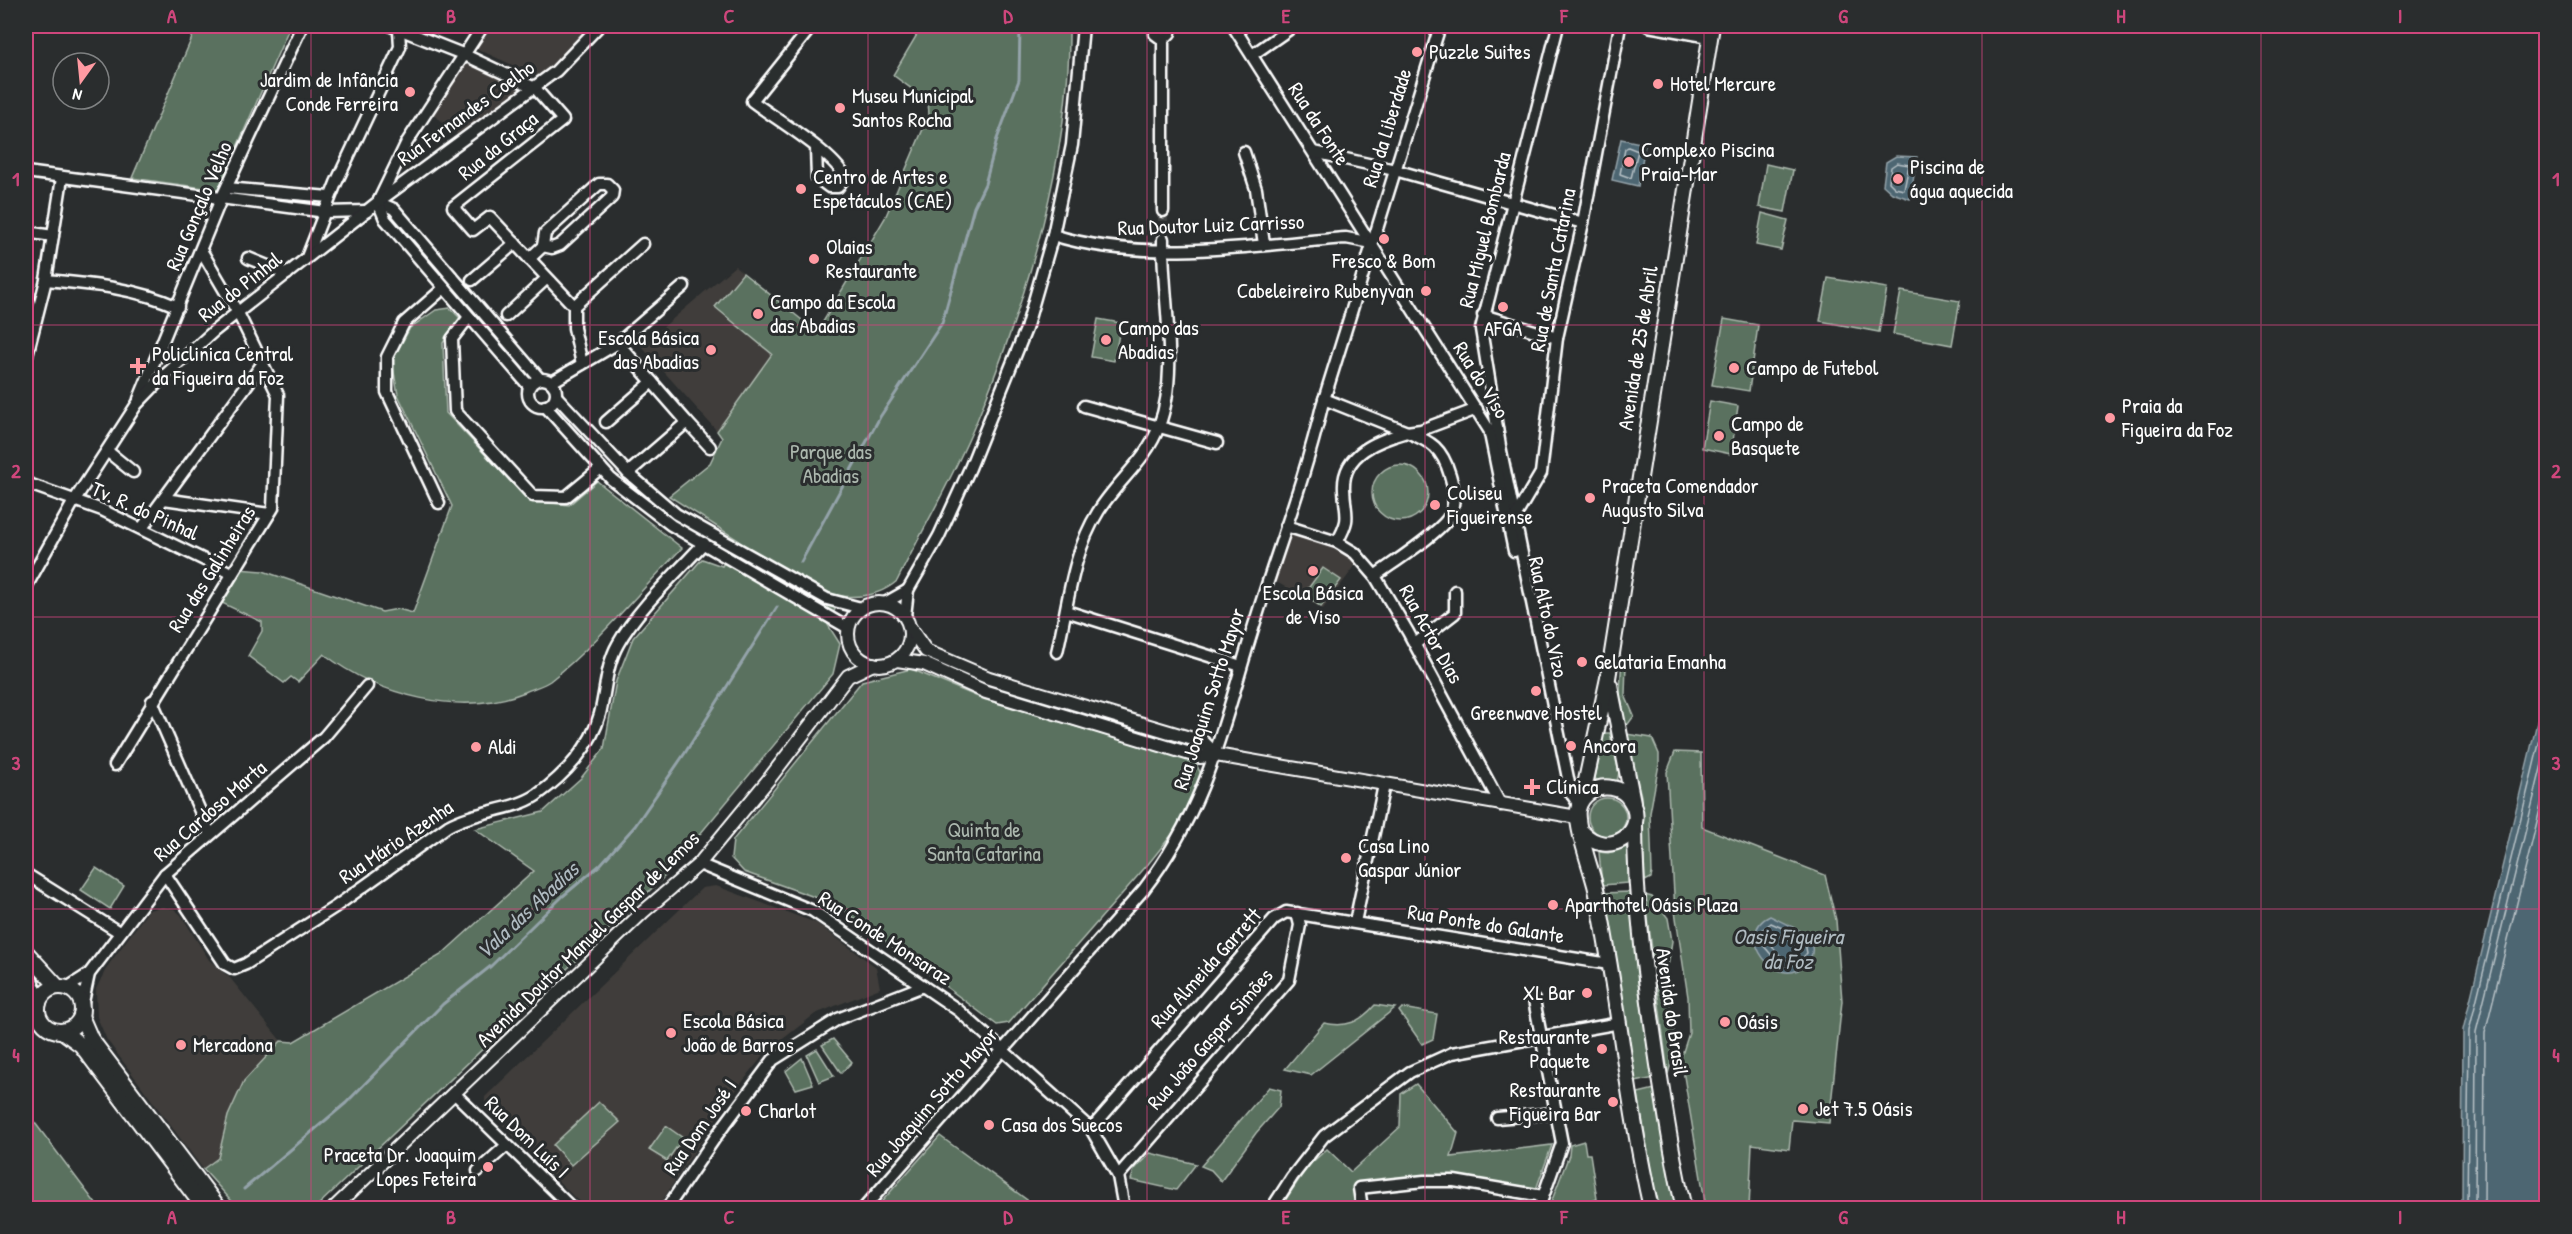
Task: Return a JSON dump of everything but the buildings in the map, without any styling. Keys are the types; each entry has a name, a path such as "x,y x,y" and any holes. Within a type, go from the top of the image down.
{"main road":[{"name":"Avenida de 25 de Abril","path":"1579,807 1608,678 1711,31"},
{"name":"Avenida do Brasil","path":"1608,678 1635,813 1635,887 1643,966 1674,1170 1684,1209"},
{"path":"1582,832 1596,843 1613,844 1628,835 1635,813 1623,792 1615,788 1597,788 1579,807 1582,832 1596,889 1651,1209"},
{"path":"26,952 62,988 80,999 91,1039 219,1209"},
{"path":"26,970 39,1003"},
{"path":"62,988 43,995 39,1003 38,1011 46,1026 62,1031 81,1045 204,1209"},
{"path":"62,1031 77,1023 82,1011"}],"street":[{"name":"Rua Gonçalo Velho","path":"137,404 221,199 302,26"},
{"path":"415,36 421,26"},
{"path":"483,26 398,160 378,202 385,219 529,386"},
{"name":"Rua Fernandes Coelho","path":"378,202 535,88 556,71 599,26"},
{"path":"812,26 752,101 816,148"},
{"path":"862,26 870,26"},
{"path":"897,660 908,645 908,590 939,536 1026,329 1053,235 1072,145 1083,26"},
{"path":"1162,26 1170,33 1163,40 1163,211"},
{"name":"Rua da Fonte","path":"1233,26 1372,243"},
{"path":"1252,55 1291,26"},
{"name":"Rua da Liberdade","path":"1372,243 1440,26"},
{"name":"Rua Miguel Bombarda","path":"1558,26 1481,329 1500,446 1571,793 1579,807"},
{"name":"Rua de Santa Catarina","path":"1515,517 1542,473 1557,338 1583,223 1620,26"},
{"path":"1648,26 1711,31"},
{"path":"395,27 465,55 535,88"},
{"path":"306,259 330,197 400,47 395,27"},
{"name":"Rua da Graça","path":"514,243 490,217 473,230 453,207 563,120 535,88"},
{"path":"1244,152 1256,189 1264,244"},
{"path":"1314,152 1395,170 1583,223"},
{"path":"398,160 401,170 413,177"},
{"path":"26,172 326,212 368,212"},
{"path":"26,359 46,280 62,178"},
{"path":"529,259 543,246 545,233 598,184 607,184 613,190 612,197 560,244 552,248 543,246"},
{"path":"227,188 330,197"},
{"path":"268,204 269,191"},
{"path":"299,208 300,194"},
{"path":"378,202 393,209 539,378 552,382 618,343 684,286"},
{"name":"Rua do Pinhal","path":"26,587 74,501 137,404 190,352 378,202"},
{"path":"26,232 53,236"},
{"name":"Rua Doutor Luiz Carrisso","path":"1053,235 1104,248 1264,244 1346,238 1372,243"},
{"path":"472,280 514,243 574,306 574,328 582,364"},
{"name":"Rua Joaquim Sotto Mayor","path":"864,1209 1144,889 1169,856 1194,811 1216,755 1241,666 1308,463 1324,399 1372,243"},
{"name":"Rua do Viso","path":"1372,243 1500,446"},
{"path":"574,306 643,244"},
{"path":"1057,652 1082,541 1099,511 1142,457 1159,427 1168,374 1163,245"},
{"name":"Rua das Galinheiras","path":"115,765 273,508 278,395 238,313 201,250"},
{"path":"248,258 287,274"},
{"path":"506,316 546,279"},
{"path":"46,280 104,286 156,297 178,307"},
{"path":"439,503 387,392 387,357 404,323 444,288"},
{"path":"1483,315 1557,338"},
{"path":"469,317 452,339 455,411 533,496 566,497 601,468"},
{"path":"618,343 710,447"},
{"path":"142,528 262,363"},
{"path":"539,378 529,386 527,395 531,403 546,406 611,479 671,525 848,628"},
{"path":"552,382 556,396 628,473 676,514 827,599 861,608"},
{"path":"606,422 652,382"},
{"path":"546,406 556,396"},
{"path":"1324,399 1425,440 1442,452 1455,495 1449,517 1434,532 1375,576"},
{"path":"1084,406 1217,443"},
{"path":"1337,542 1348,523 1343,486 1352,460 1374,441 1421,430 1477,409"},
{"path":"628,473 687,422"},
{"name":"Rua Alto do Vizo","path":"1489,428 1564,794 1579,807"},
{"path":"107,451 133,472"},
{"name":"Tv. R. do Pinhal","path":"26,483 142,528 231,573"},
{"path":"164,499 269,514"},
{"name":"Rua Actor Dias","path":"1286,526 1337,542 1355,554 1375,576 1415,644 1501,805"},
{"name":"Rua Mário Azenha","path":"165,874 225,964 234,969 246,964 335,907 448,826 467,816 521,803 537,795 563,773 588,745 600,714 607,675 617,645 630,626 704,543"},
{"path":"848,676 853,651 848,636 851,620 861,608 869,604 885,603 908,590"},
{"path":"1415,644 1455,613 1455,591"},
{"path":"885,603 900,610 926,651 988,678 1203,742 1216,755"},
{"path":"1066,611 1241,666"},
{"path":"853,651 873,664"},
{"path":"848,676 873,664 897,660 924,664 986,692 1200,757 1216,755 1501,805 1579,807"},
{"name":"Avenida Doutor Manuel Gaspar de Lemos","path":"334,1209 643,912 699,864 769,779 848,676"},
{"name":"Rua Cardoso Marta","path":"89,974 165,874 324,736 367,686"},
{"path":"152,702 210,834"},
{"path":"1355,922 1384,785"},
{"name":"Rua Conde Monsaraz","path":"699,864 813,911 958,1010 1091,1129 1118,1176 1124,1209"},
{"path":"26,874 119,932"},
{"name":"Rua Almeida Garrett","path":"1091,1129 1274,919 1286,912 1355,922"},
{"name":"Rua João Gaspar Simões","path":"1118,1176 1289,980 1300,925 1297,913"},
{"name":"Rua Ponte do Galante","path":"1355,922 1609,964"},
{"path":"62,988 89,974"},
{"path":"82,1011 89,974"},
{"name":"Rua Dom José I","path":"667,1209 717,1135 773,1060 838,1019 923,986"},
{"path":"1534,1000 1543,1036 1562,1143 1539,1209"},
{"path":"1272,1209 1292,1177 1324,1136 1363,1105 1417,1069 1452,1053 1620,1023"},
{"name":"Rua Dom Luís I","path":"455,1094 573,1209"},
{"path":"1497,1118 1557,1113"},
{"path":"478,1171 507,1145"},
{"path":"1362,1209 1359,1188 1424,1181 1479,1184 1543,1196"}],"shaded area":[{"path":"486,26 591,26 539,77 473,47"},
{"path":"464,62 525,89 459,136 431,113"},
{"name":"Escola Básica das Abadias","path":"735,266 801,320 717,431 641,346"},
{"name":"Escola Básica de Viso","path":"1288,530 1335,544 1358,562 1323,609 1273,580"},
{"name":"Escola Básica João de Barros","path":"716,886 816,923 876,967 880,988 815,1014 766,1052 729,1099 657,1208 585,1208 485,1107 485,1097 702,888"},
{"path":"162,907 174,909 181,915 209,960 230,978 281,1041 244,1081 228,1116 218,1158 203,1169 107,1040 97,1017 96,989 107,967 149,910"}],"green space":[{"path":"197,26 290,26 218,190 132,178"},
{"name":"Parque das Abadias","path":"922,26 1069,26 1068,75 1063,125 1043,225 1013,325 969,439 897,581 884,590 871,594 841,596 828,625 840,644 833,674 666,875 315,1208 238,1208 203,1169 218,1158 228,1116 244,1081 281,1041 293,1042 441,955 534,871 475,829 543,812 581,778 604,749 616,681 633,638 702,559 722,566 738,540 669,496 710,463 722,438 717,431 772,354 715,307 743,273 817,332 885,218 929,115 928,101 893,75"},
{"path":"1766,164 1793,170 1785,212 1759,207"},
{"path":"1762,213 1788,220 1781,250 1756,245"},
{"path":"1828,278 1887,288 1879,332 1820,321"},
{"path":"1901,291 1960,301 1952,345 1893,334"},
{"path":"450,308 460,318 443,343 446,413 528,500 569,505 597,481 682,548 601,634 567,666 547,683 525,692 500,700 474,703 420,698 369,681 324,654 298,682 291,677 284,683 248,656 262,631 262,622 220,602 238,569 263,571 382,612 398,609 413,613 452,506 398,395 392,361 410,328 436,310"},
{"name":"Campo das Abadias","path":"1098,319 1121,323 1114,361 1091,357"},
{"name":"Campo de Futebol","path":"1724,319 1758,325 1749,391 1712,385"},
{"name":"Campo de Basquete","path":"1710,401 1738,406 1731,454 1702,448"},
{"path":"1400,465 1411,467 1420,473 1426,482 1428,493 1426,504 1420,513 1411,519 1400,521 1389,519 1380,513 1374,504 1372,493 1374,482 1380,473 1389,467"},
{"path":"1323,568 1341,580 1321,607 1304,594"},
{"path":"1622,658 1626,664 1625,695 1634,716 1628,724 1624,724 1619,707"},
{"name":"Quinta de Santa Catarina","path":"911,669 983,699 1195,762 1201,774 1177,828 1009,1023 997,1025 837,905 744,872 731,858 733,840 862,681"},
{"path":"1604,733 1610,733 1619,773 1617,781 1608,783 1599,782 1595,778"},
{"path":"1626,734 1652,738 1659,754 1650,813 1652,873 1651,878 1645,881 1641,796"},
{"path":"1675,752 1701,753 1702,827 1825,875 1836,920 1842,1001 1829,1123 1792,1120 1789,1149 1752,1144 1749,1208 1706,1208 1681,1058 1689,1033 1688,997 1675,911 1667,772"},
{"path":"1607,798 1620,804 1626,817 1620,830 1607,836 1594,830 1588,817 1594,804"},
{"path":"1625,847 1628,849 1628,883 1602,885 1599,852 1608,853"},
{"path":"96,868 124,886 110,909 81,890"},
{"path":"1629,892 1639,989 1655,1078 1635,1082 1603,893"},
{"path":"1645,895 1652,897 1668,918 1672,941 1666,979 1676,1045 1668,1074"},
{"path":"1375,1005 1395,1008 1311,1075 1285,1069 1324,1023 1340,1025 1352,1022 1364,1016"},
{"path":"1402,1008 1437,1014 1433,1039 1422,1044 1399,1011"},
{"path":"833,1039 852,1062 841,1073 822,1045"},
{"path":"817,1049 834,1076 819,1082 807,1055"},
{"path":"802,1058 813,1084 796,1089 786,1071"},
{"path":"1416,1084 1458,1133 1451,1157 1552,1145 1535,1192 1480,1181 1357,1187 1354,1198 1356,1208 1280,1208 1308,1166 1327,1149 1351,1172 1400,1127 1401,1094"},
{"path":"1269,1087 1281,1090 1279,1107 1256,1133 1221,1181 1211,1170 1201,1166"},
{"path":"1655,1089 1676,1208 1657,1208 1638,1093"},
{"path":"599,1102 620,1122 571,1165 553,1145"},
{"path":"26,1111 99,1208 26,1208"},
{"path":"666,1126 683,1138 667,1161 649,1150"},
{"path":"940,1136 1038,1208 876,1208"},
{"path":"1584,1141 1586,1154 1590,1154 1597,1199 1574,1208 1549,1208 1569,1155 1570,1145"},
{"path":"1150,1153 1196,1164 1176,1190 1131,1180 1134,1170"}],"water":[{"name":"Complexo Piscina Praia-Mar","path":"1621,139 1645,144 1638,186 1612,180"},
{"name":"Piscina de água aquecida","path":"1896,156 1917,157 1910,199 1892,193 1883,185 1886,162"},
{"path":"2546,685 2546,1208 2462,1208 2463,1030"},
{"name":"Oasis Figueira da Foz","path":"1770,916 1809,935 1812,947 1811,957 1806,964 1795,971 1783,972 1772,966 1763,958 1757,947 1756,935 1759,924"}],"waterway":[{"name":"Vala das Abadias","path":"801,562 880,417 942,323 974,207 985,184 997,139 1019,80 1020,26"},
{"name":"Vala das Abadias","path":"244,1189 346,1103 443,1004 491,966 563,896 600,865 635,826 685,753 777,607"}],"tunnel":[{"path":"1163,211 1163,239"}],"place":[{"name":"Puzzle Suites","path":"1417,52"},
{"name":"Hotel Mercure","path":"1658,84"},
{"name":"Jardim de Infância Conde Ferreira","path":"410,92"},
{"name":"Museu Municipal Santos Rocha","path":"840,108"},
{"name":"Complexo Piscina Praia-Mar","path":"1629,162"},
{"name":"Piscina de água aquecida","path":"1898,179"},
{"name":"Centro de Artes e Espetáculos (CAE)","path":"801,189"},
{"name":"Fresco & Bom","path":"1384,239"},
{"name":"Olaias Restaurante","path":"814,259"},
{"name":"Cabeleireiro Rubenyvan","path":"1426,291"},
{"name":"AFGA","path":"1503,307"},
{"name":"Campo da Escola das Abadias","path":"758,314"},
{"name":"Campo das Abadias","path":"1106,340"},
{"name":"Escola Básica das Abadias","path":"711,350"},
{"name":"Policlinica Central da Figueira da Foz","path":"138,366"},
{"name":"Campo de Futebol","path":"1734,368"},
{"name":"Praia da Figueira da Foz","path":"2110,418"},
{"name":"Campo de Basquete","path":"1719,436"},
{"name":"Praceta Comendador Augusto Silva","path":"1590,498"},
{"name":"Coliseu Figueirense","path":"1435,505"},
{"name":"Escola Básica de Viso","path":"1313,571"},
{"name":"Gelataria Emanha","path":"1582,662"},
{"name":"Greenwave Hostel","path":"1536,691"},
{"name":"Ancora","path":"1571,746"},
{"name":"Aldi","path":"476,747"},
{"name":"Clínica","path":"1532,787"},
{"name":"Casa Lino Gaspar Júnior","path":"1346,858"},
{"name":"Aparthotel Oásis Plaza","path":"1553,905"},
{"name":"XL Bar","path":"1587,993"},
{"name":"Oásis","path":"1725,1022"},
{"name":"Escola Básica João de Barros","path":"671,1033"},
{"name":"Mercadona","path":"181,1045"},
{"name":"Restaurante Paquete","path":"1602,1049"},
{"name":"Restaurante Figueira Bar","path":"1613,1102"},
{"name":"Jet 7.5 Oásis","path":"1803,1109"},
{"name":"Charlot","path":"746,1111"},
{"name":"Casa dos Suecos","path":"989,1125"},
{"name":"Praceta Dr. Joaquim Lopes Feteira","path":"488,1167"}]}
